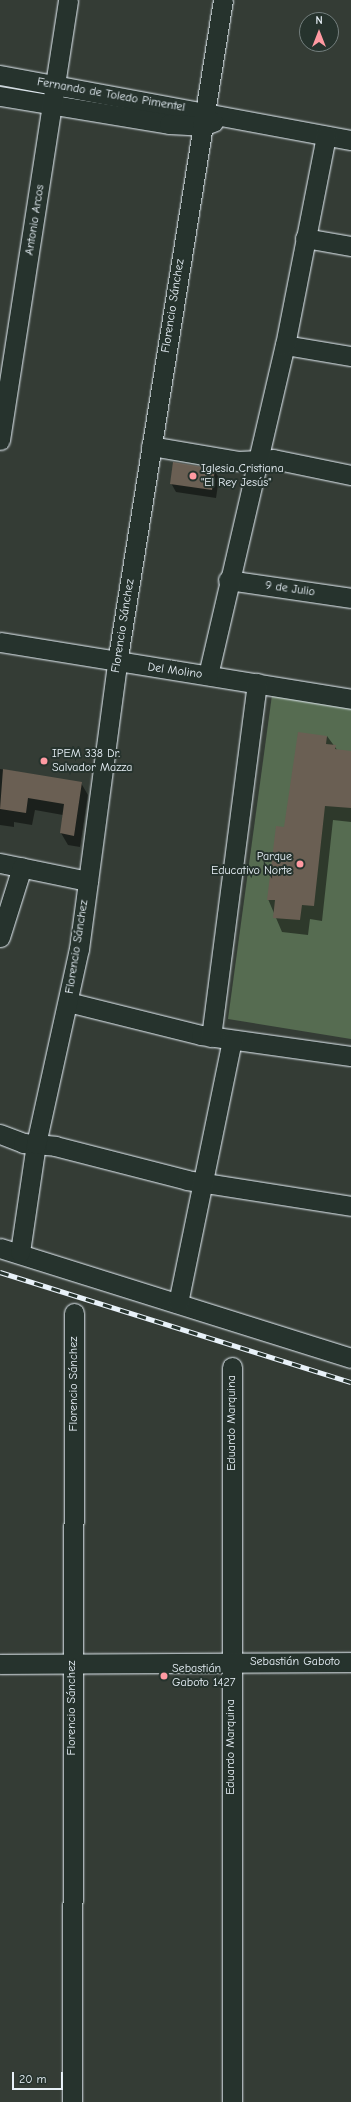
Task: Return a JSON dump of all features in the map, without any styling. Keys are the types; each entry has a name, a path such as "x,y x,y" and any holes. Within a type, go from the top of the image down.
{"street":[{"name":"Antonio Arcos","path":"0,440 53,105 68,0"},
{"name":"Florencio Sánchez","path":"20,1252 36,1144 68,1002 88,881 117,662 151,446 209,119 223,0"},
{"name":"Fernando de Toledo Pimentel","path":"0,75 55,85 209,119"},
{"name":"Fernando de Toledo Pimentel","path":"0,96 53,105 209,119 351,140"},
{"path":"208,675 256,460 285,345 326,136"},
{"path":"305,238 351,246"},
{"path":"285,345 351,356"},
{"path":"151,446 256,460 273,459 351,475"},
{"name":"9 de Julio","path":"228,580 351,598"},
{"name":"Del Molino","path":"0,642 117,662 351,698"},
{"path":"211,1037 257,683"},
{"path":"0,863 88,881"},
{"path":"0,936 22,867"},
{"path":"68,1002 211,1037 351,1056"},
{"path":"178,1303 204,1183 232,1041"},
{"path":"0,1134 36,1144 132,1163 204,1183 351,1206"},
{"path":"0,1248 20,1252 351,1358"},
{"name":"Florencio Sánchez","path":"72,2102 74,1313"},
{"name":"Eduardo Marquina","path":"232,1367 230,1662 232,2102"},
{"name":"Sebastián Gaboto","path":"0,1664 351,1662"}],"green space":[{"name":"Parque Educativo Norte","path":"272,695 351,708 351,1039 228,1019"}],"building":[{"name":"Iglesia Cristiana \"El Rey Jesús\"","path":"173,462 215,469 212,490 170,484"},
{"path":"298,732 327,736 326,744 336,745 335,749 351,751 351,808 325,806 314,906 302,905 300,920 273,918 275,900 267,900 276,826 284,827"},
{"path":"3,769 82,782 74,836 60,833 64,804 28,798 26,813 0,809"}],"railway":[{"path":"0,1272 351,1382"}],"place":[{"name":"Iglesia Cristiana \"El Rey Jesús\"","path":"193,476"},
{"name":"IPEM 338 Dr. Salvador Mazza","path":"44,761"},
{"name":"Parque Educativo Norte","path":"300,864"},
{"name":"Sebastián Gaboto 1427","path":"164,1676"}]}
